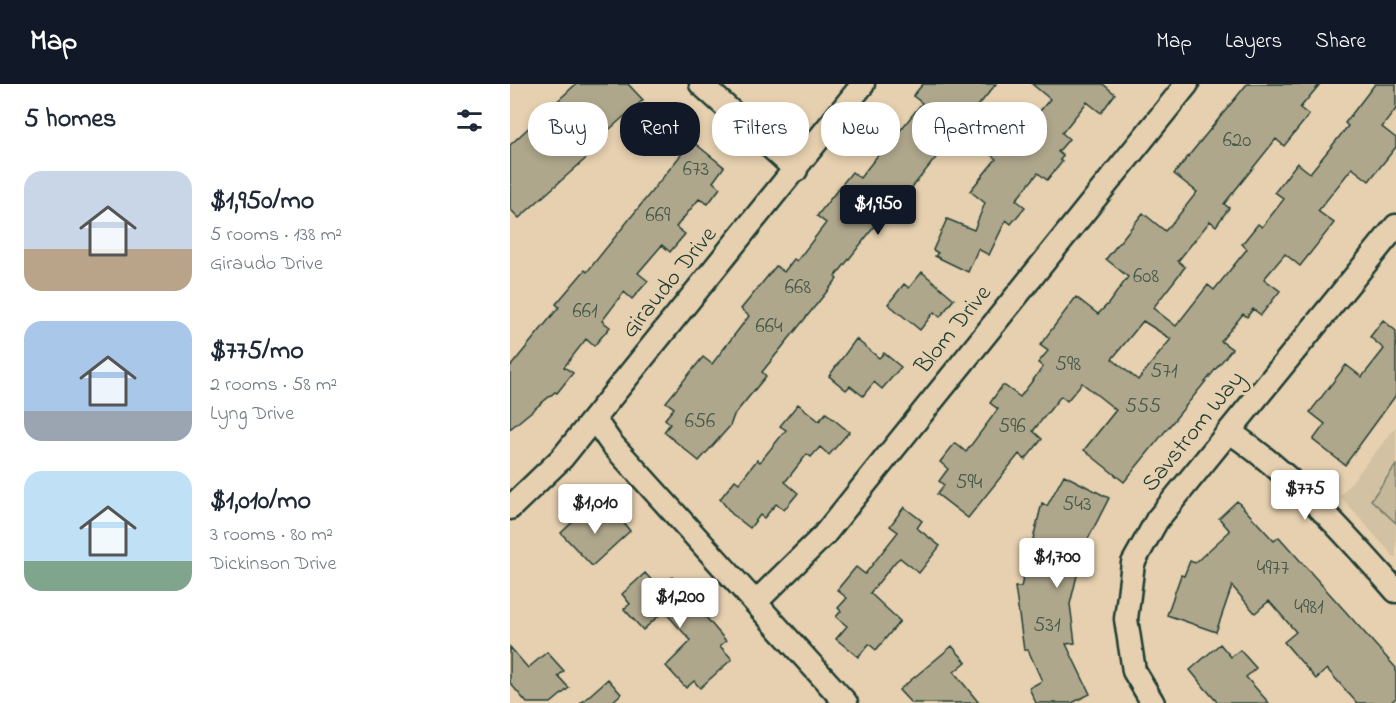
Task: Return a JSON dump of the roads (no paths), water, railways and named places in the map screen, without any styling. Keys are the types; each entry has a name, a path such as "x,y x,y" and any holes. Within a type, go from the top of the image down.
{"street":[{"path":"701,84 796,170"},
{"name":"Giraudo Drive","path":"510,508 562,458 863,84"},
{"name":"Blom Drive","path":"756,602 824,535 1187,84"},
{"name":"Savstrom Way","path":"1153,703 1134,670 1126,619 1133,563 1157,520 1396,226"},
{"path":"594,419 611,443 846,703"},
{"path":"1230,432 1299,487 1340,527 1396,591"}]}
